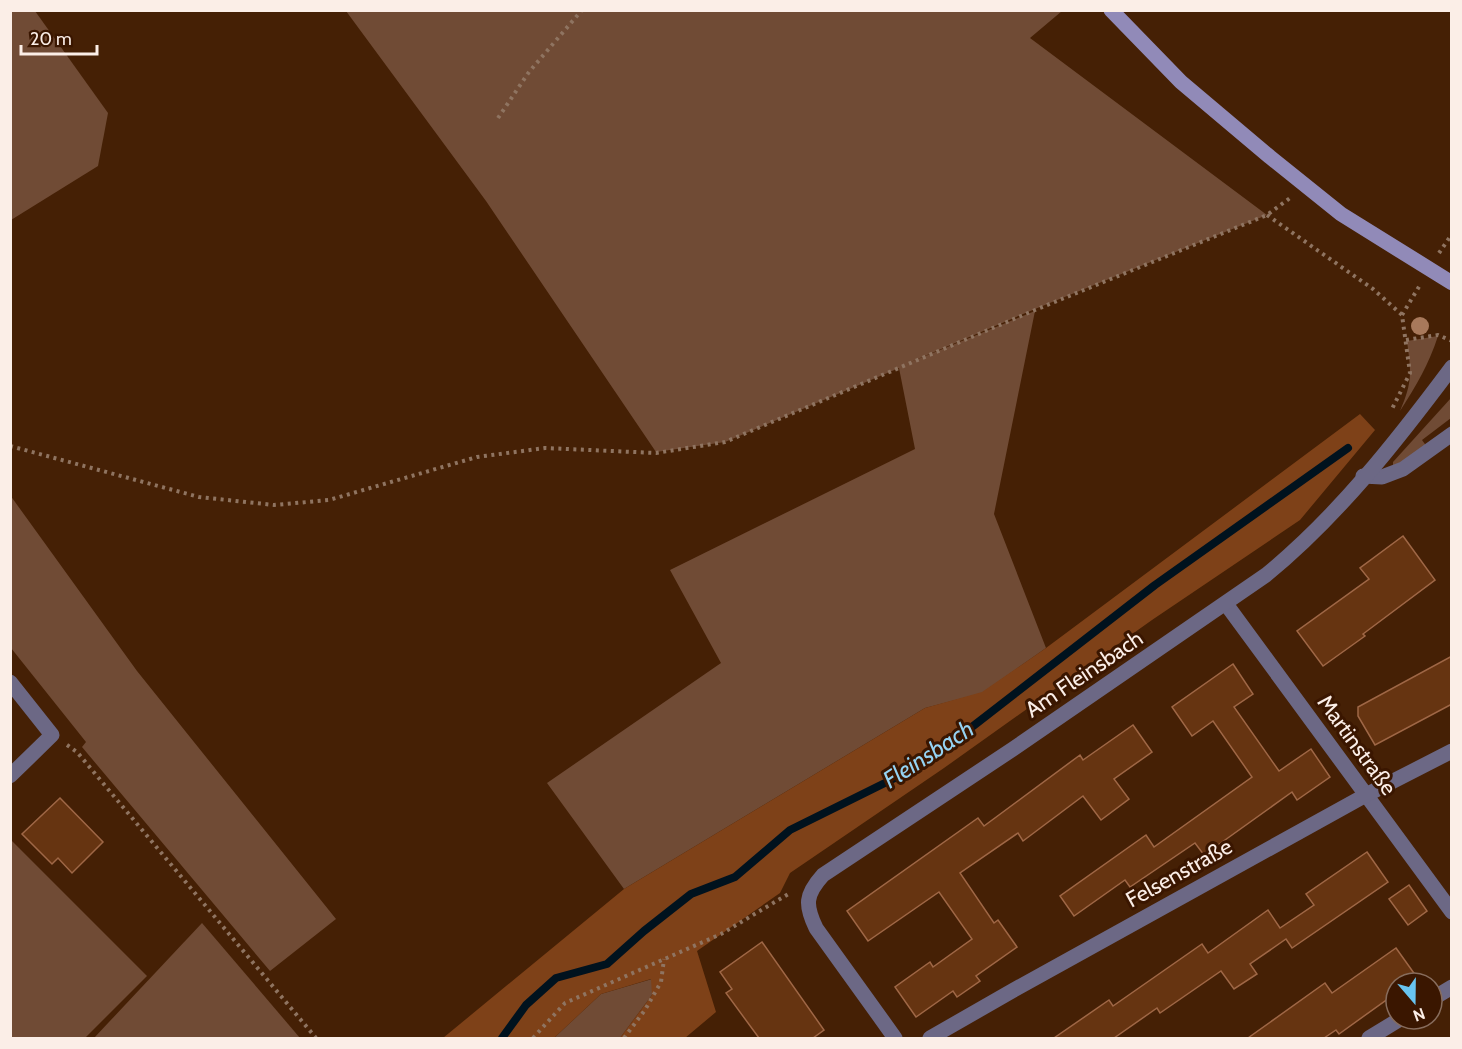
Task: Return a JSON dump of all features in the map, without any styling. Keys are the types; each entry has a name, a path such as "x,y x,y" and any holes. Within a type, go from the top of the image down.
{"street":[{"path":"1111,10 1181,82 1306,186 1341,214 1452,283"},
{"name":"Am Fleinsbach","path":"895,1038 816,928 808,903 811,888 823,875 1226,604 1300,547 1326,522 1452,367"},
{"path":"1363,477 1382,477 1404,469 1452,434"},
{"name":"Martinstraße","path":"1226,604 1452,912"},
{"path":"10,682 52,735 10,776"},
{"name":"Felsenstraße","path":"930,1038 1366,795 1452,751"},
{"path":"1369,1038 1384,1029"}],"path":[{"path":"498,118 529,72 582,10"},
{"path":"10,446 199,497 274,505 329,500 477,458 545,448 656,453 725,442 1035,310 1268,216 1306,186"},
{"path":"1268,216 1373,289 1402,315 1406,340 1438,334 1452,341"},
{"path":"52,735 77,752 316,1038"},
{"path":"533,1038 565,1003 738,925 794,891"},
{"path":"624,1038 645,1010 661,982 664,959"}],"shaded area":[{"path":"11,10 35,11 108,113 98,166 11,220"},
{"path":"346,11 1062,11 1030,38 1267,215 906,364 1035,311 994,514 1046,648 982,693 925,708 624,889 547,783 721,663 670,570 915,449 899,368 725,442 656,452 486,201"},
{"path":"1438,336 1422,375 1400,411 1410,376 1407,341"},
{"path":"1451,398 1451,418 1422,440 1427,447 1393,468 1393,462"},
{"path":"1360,414 1375,430 1300,520 1152,620 944,768 790,873 780,893 697,951 716,1012 685,1038 620,1038 652,995 651,979 601,994 554,1038 443,1038 624,889 925,708 982,692 1046,648"},
{"path":"10,495 137,671 336,919 270,971 82,747 86,742 11,648"},
{"path":"11,840 147,976 85,1038 11,1038"},
{"path":"202,923 300,1038 94,1038"},
{"path":"652,979 652,995 620,1038 554,1038 601,994"}],"building":[{"path":"1403,536 1435,580 1323,666 1297,631 1369,579 1360,568"},
{"path":"1452,656 1452,704 1375,745 1358,716 1358,707"},
{"path":"1233,664 1253,694 1234,707 1279,771 1311,749 1330,777 1297,800 1292,792 1204,855 1195,843 1130,887 1125,880 1074,916 1060,896 1146,835 1154,847 1252,777 1213,721 1192,736 1172,707"},
{"path":"1133,725 1152,752 1114,779 1129,799 1101,820 1083,796 1023,841 1018,833 960,873 994,923 998,920 1017,947 976,976 980,981 957,997 953,991 916,1017 895,987 930,962 933,967 972,939 939,892 868,941 847,911 978,818 984,826 1080,755 1083,760"},
{"path":"60,798 103,842 72,873 58,858 52,864 22,834"},
{"path":"1367,852 1388,882 1292,948 1286,939 1250,964 1257,974 1234,989 1221,971 1160,1013 1157,1008 1114,1038 1054,1038 1109,1000 1113,1006 1202,944 1208,953 1268,910 1280,928 1314,905 1306,894"},
{"path":"1409,885 1427,911 1408,925 1389,899"},
{"path":"762,942 824,1030 813,1038 759,1038 726,993 732,989 720,972"},
{"path":"1396,948 1412,971 1384,971 1384,1002 1339,1034 1336,1030 1324,1038 1248,1038 1325,983 1332,993"}],"waterway":[{"name":"Fleinsbach","path":"502,1038 526,1005 556,978 607,964 691,894 735,877 790,830 905,773 959,737 1155,585 1348,448"}]}
